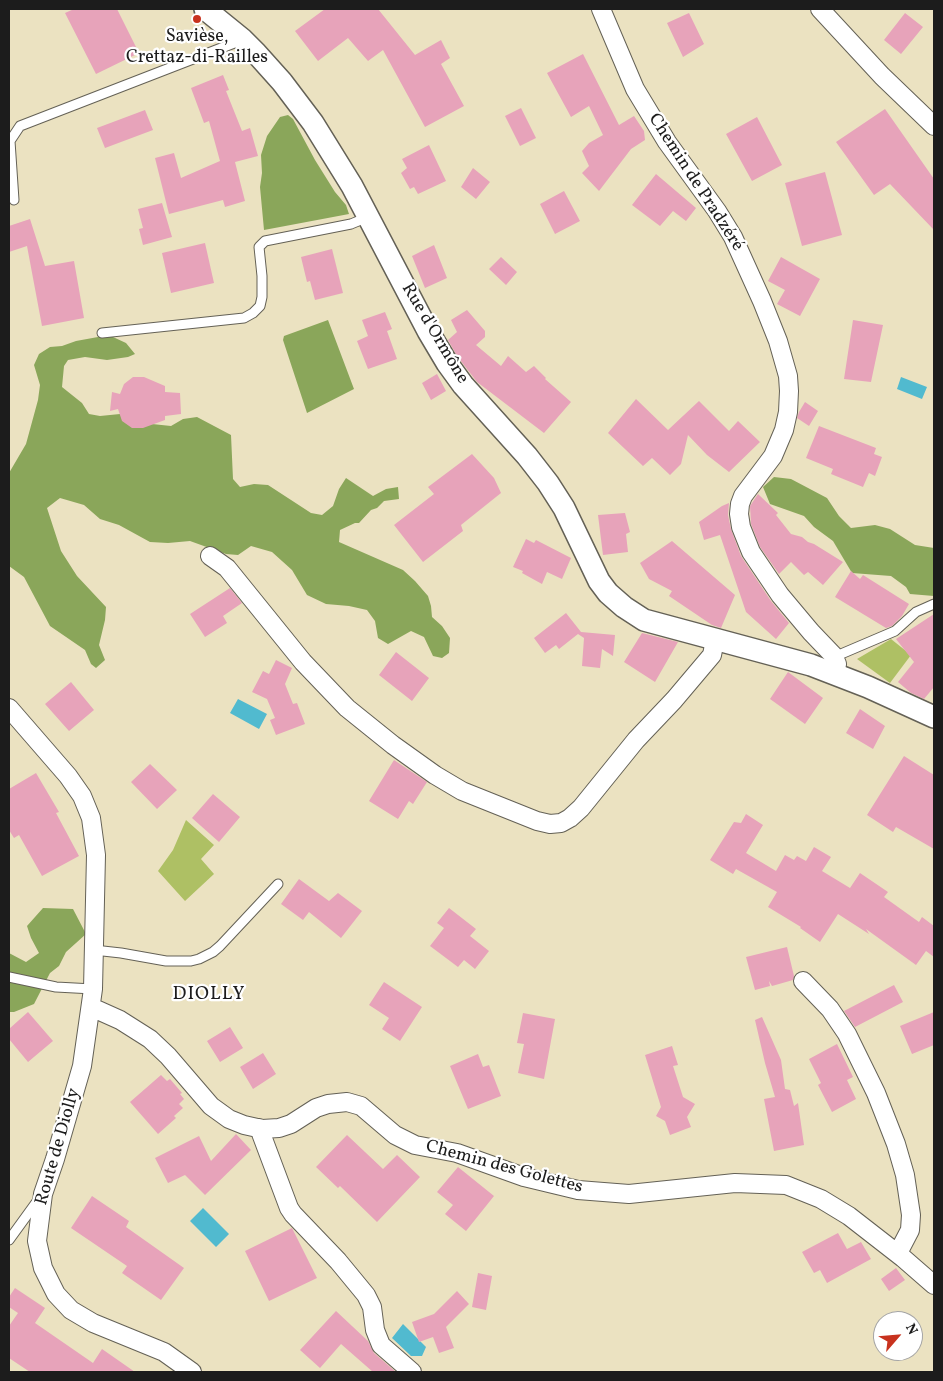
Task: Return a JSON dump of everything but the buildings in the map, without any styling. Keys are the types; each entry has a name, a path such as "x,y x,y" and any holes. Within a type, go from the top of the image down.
{"street":[{"name":"Rue d'Ormône","path":"205,9 242,39 282,82 313,123 333,153 447,364 548,483 570,520 598,581 624,607 644,620 715,640 791,659 834,665 868,687 934,717"},
{"name":"Chemin de Pradzéré","path":"600,9 625,68 640,97 667,142 716,209 733,237 778,341 787,368 789,384 787,417 784,430 773,456 743,496 739,514 747,543 766,575 811,632 834,665"},
{"path":"820,9 882,76 934,126"},
{"path":"210,556 227,568 303,662 347,708 393,746 462,791 521,815 550,824 561,823 581,808 636,740 674,700 712,655 715,640"},
{"name":"Route de Diolly","path":"9,708 68,776 82,796 91,818 96,855 91,1007 82,1066 43,1194 37,1241 43,1268 56,1294 71,1310 93,1323 164,1352 192,1372"},
{"path":"803,980 830,1009 847,1034 876,1093 893,1136 905,1175 911,1215 910,1230 898,1253"},
{"name":"Chemin des Golettes","path":"91,1007 120,1020 150,1039 168,1056 217,1111 236,1122 259,1128 285,1127 316,1108 328,1104 346,1102 361,1106 395,1135 415,1145 457,1153 524,1177 578,1190 629,1194 728,1184 786,1185 831,1205 849,1216 898,1253 934,1285"},
{"path":"259,1128 293,1214 338,1261 366,1295 372,1306 375,1330 381,1345 412,1372"}],"lane":[{"path":"14,200 10,141 20,126 242,39"},
{"path":"102,333 244,318 260,306 262,276 259,247 265,241 352,224 368,216"},
{"path":"834,665 895,631 916,612 934,604"},
{"path":"94,950 166,961 191,961 199,959 214,952 278,884"},
{"path":"9,977 56,986 93,989"},
{"path":"9,1240 43,1194"}],"green space":[{"path":"288,115 293,119 335,192 346,205 349,214 264,230 260,187 262,173 261,155 267,136 280,117"},
{"path":"328,320 354,389 307,413 283,340 284,336"},
{"path":"98,337 113,337 126,343 135,354 107,360 85,357 68,360 64,366 62,387 82,403 89,414 100,416 120,414 152,424 171,426 183,419 197,417 231,435 233,479 240,487 254,484 268,485 311,513 322,515 333,506 339,489 346,478 373,496 386,489 398,487 399,499 384,501 377,508 371,510 359,523 340,530 339,542 403,570 415,581 428,596 432,617 442,626 450,638 449,653 442,658 433,656 424,637 411,631 388,644 378,638 375,621 367,610 326,604 307,595 292,570 272,552 251,546 238,555 226,554 190,541 150,542 119,525 100,519 84,505 60,498 47,508 61,551 77,576 106,607 99,645 105,660 96,668 91,664 85,650 50,626 24,577 9,566 9,473 26,444 38,400 40,385 34,365 39,354 50,347"},
{"path":"774,477 791,479 827,498 839,516 851,528 875,525 890,529 915,545 934,548 934,596 910,594 906,587 891,576 852,573 833,541 814,527 804,516 770,504 763,487"},
{"path":"891,639 911,655 890,683 857,659"},
{"path":"186,820 214,845 201,859 214,874 185,901 158,871 173,850"},
{"path":"43,908 73,909 86,934 66,952 59,966 50,973 34,1004 14,1012 9,1012 9,953 26,962 39,953 27,926"}],"water":[{"path":"901,377 927,387 922,399 897,389"},
{"path":"238,699 267,714 259,729 230,713"},
{"path":"203,1208 229,1234 216,1247 190,1221"},
{"path":"403,1324 426,1347 422,1356 411,1356 392,1338"}],"place":[{"name":"Savièse, Crettaz-di-Railles","path":"197,19"}],"district":[{"name":"DIOLLY","path":"209,996"}]}
